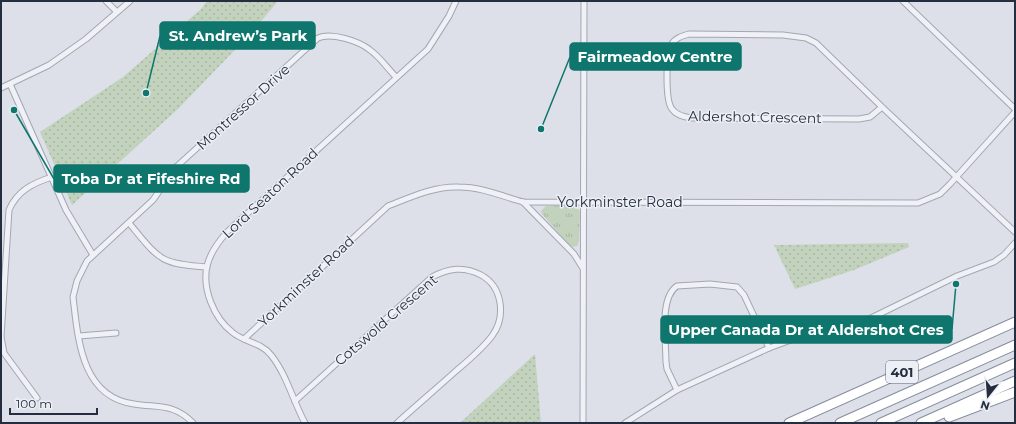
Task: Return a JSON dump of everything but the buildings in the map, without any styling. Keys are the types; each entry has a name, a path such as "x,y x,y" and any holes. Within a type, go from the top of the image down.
{"highway":[{"name":"401","path":"789,423 1015,322"},
{"name":"401","path":"840,423 1015,345"},
{"path":"881,423 1015,363"},
{"path":"921,423 1015,381"},
{"path":"934,423 1015,392"}],"street":[{"path":"106,1 117,12"},
{"path":"1,88 49,65 86,39 130,1"},
{"name":"Lord Seaton Road","path":"305,423 283,373 270,353 257,344 232,333 220,321 212,305 208,287 207,267 215,248 227,232 428,49 449,16 456,1"},
{"path":"583,423 584,1"},
{"path":"903,1 1015,109"},
{"name":"Aldershot Crescent","path":"882,107 870,117 859,119 691,118 677,115 672,110 667,98 668,53 674,41 680,36 689,34 799,36 816,43 1015,232"},
{"name":"Montressor Drive","path":"193,423 178,411 163,406 124,402 104,391 93,380 84,360 73,297 74,289 82,269 94,255 154,200 175,168 318,38 325,35 332,35 369,49 396,77"},
{"path":"10,84 66,210 94,255"},
{"name":"Yorkminster Road","path":"244,339 388,206 434,190 460,187 489,192 523,202 583,203 702,201 918,203 940,194 1015,112"},
{"path":"37,398 4,353 1,337 9,210 16,198 28,186 52,177"},
{"path":"523,202 574,254 583,268"},
{"path":"129,223 155,254 162,259 171,263 207,267"},
{"path":"625,423 677,390 769,348 810,333 859,322 881,314 957,276 994,262 1004,255 1015,243"},
{"name":"Cotswold Crescent","path":"295,401 432,277 443,272 466,269 487,279 497,291 501,309 500,319 492,336 468,360 397,423"},
{"path":"677,390 669,376 666,362 665,308 669,294 677,286 710,284 736,287 744,295 769,348"},
{"path":"79,336 116,333"}],"green space":[{"path":"207,1 278,1 253,31 178,109 72,205 40,132 123,77 201,9"},
{"path":"546,206 569,206 577,208 580,211 579,241 577,246 573,247 568,244 542,214 541,211"},
{"path":"908,243 909,247 854,270 795,289 774,245"},
{"path":"535,354 541,423 460,423"}],"place":[{"name":"St. Andrew’s Park","path":"146,93"},
{"name":"Toba Dr at Fifeshire Rd","path":"14,110"},
{"name":"Fairmeadow Centre","path":"541,129"},
{"name":"Upper Canada Dr at Aldershot Cres","path":"956,284"}]}
